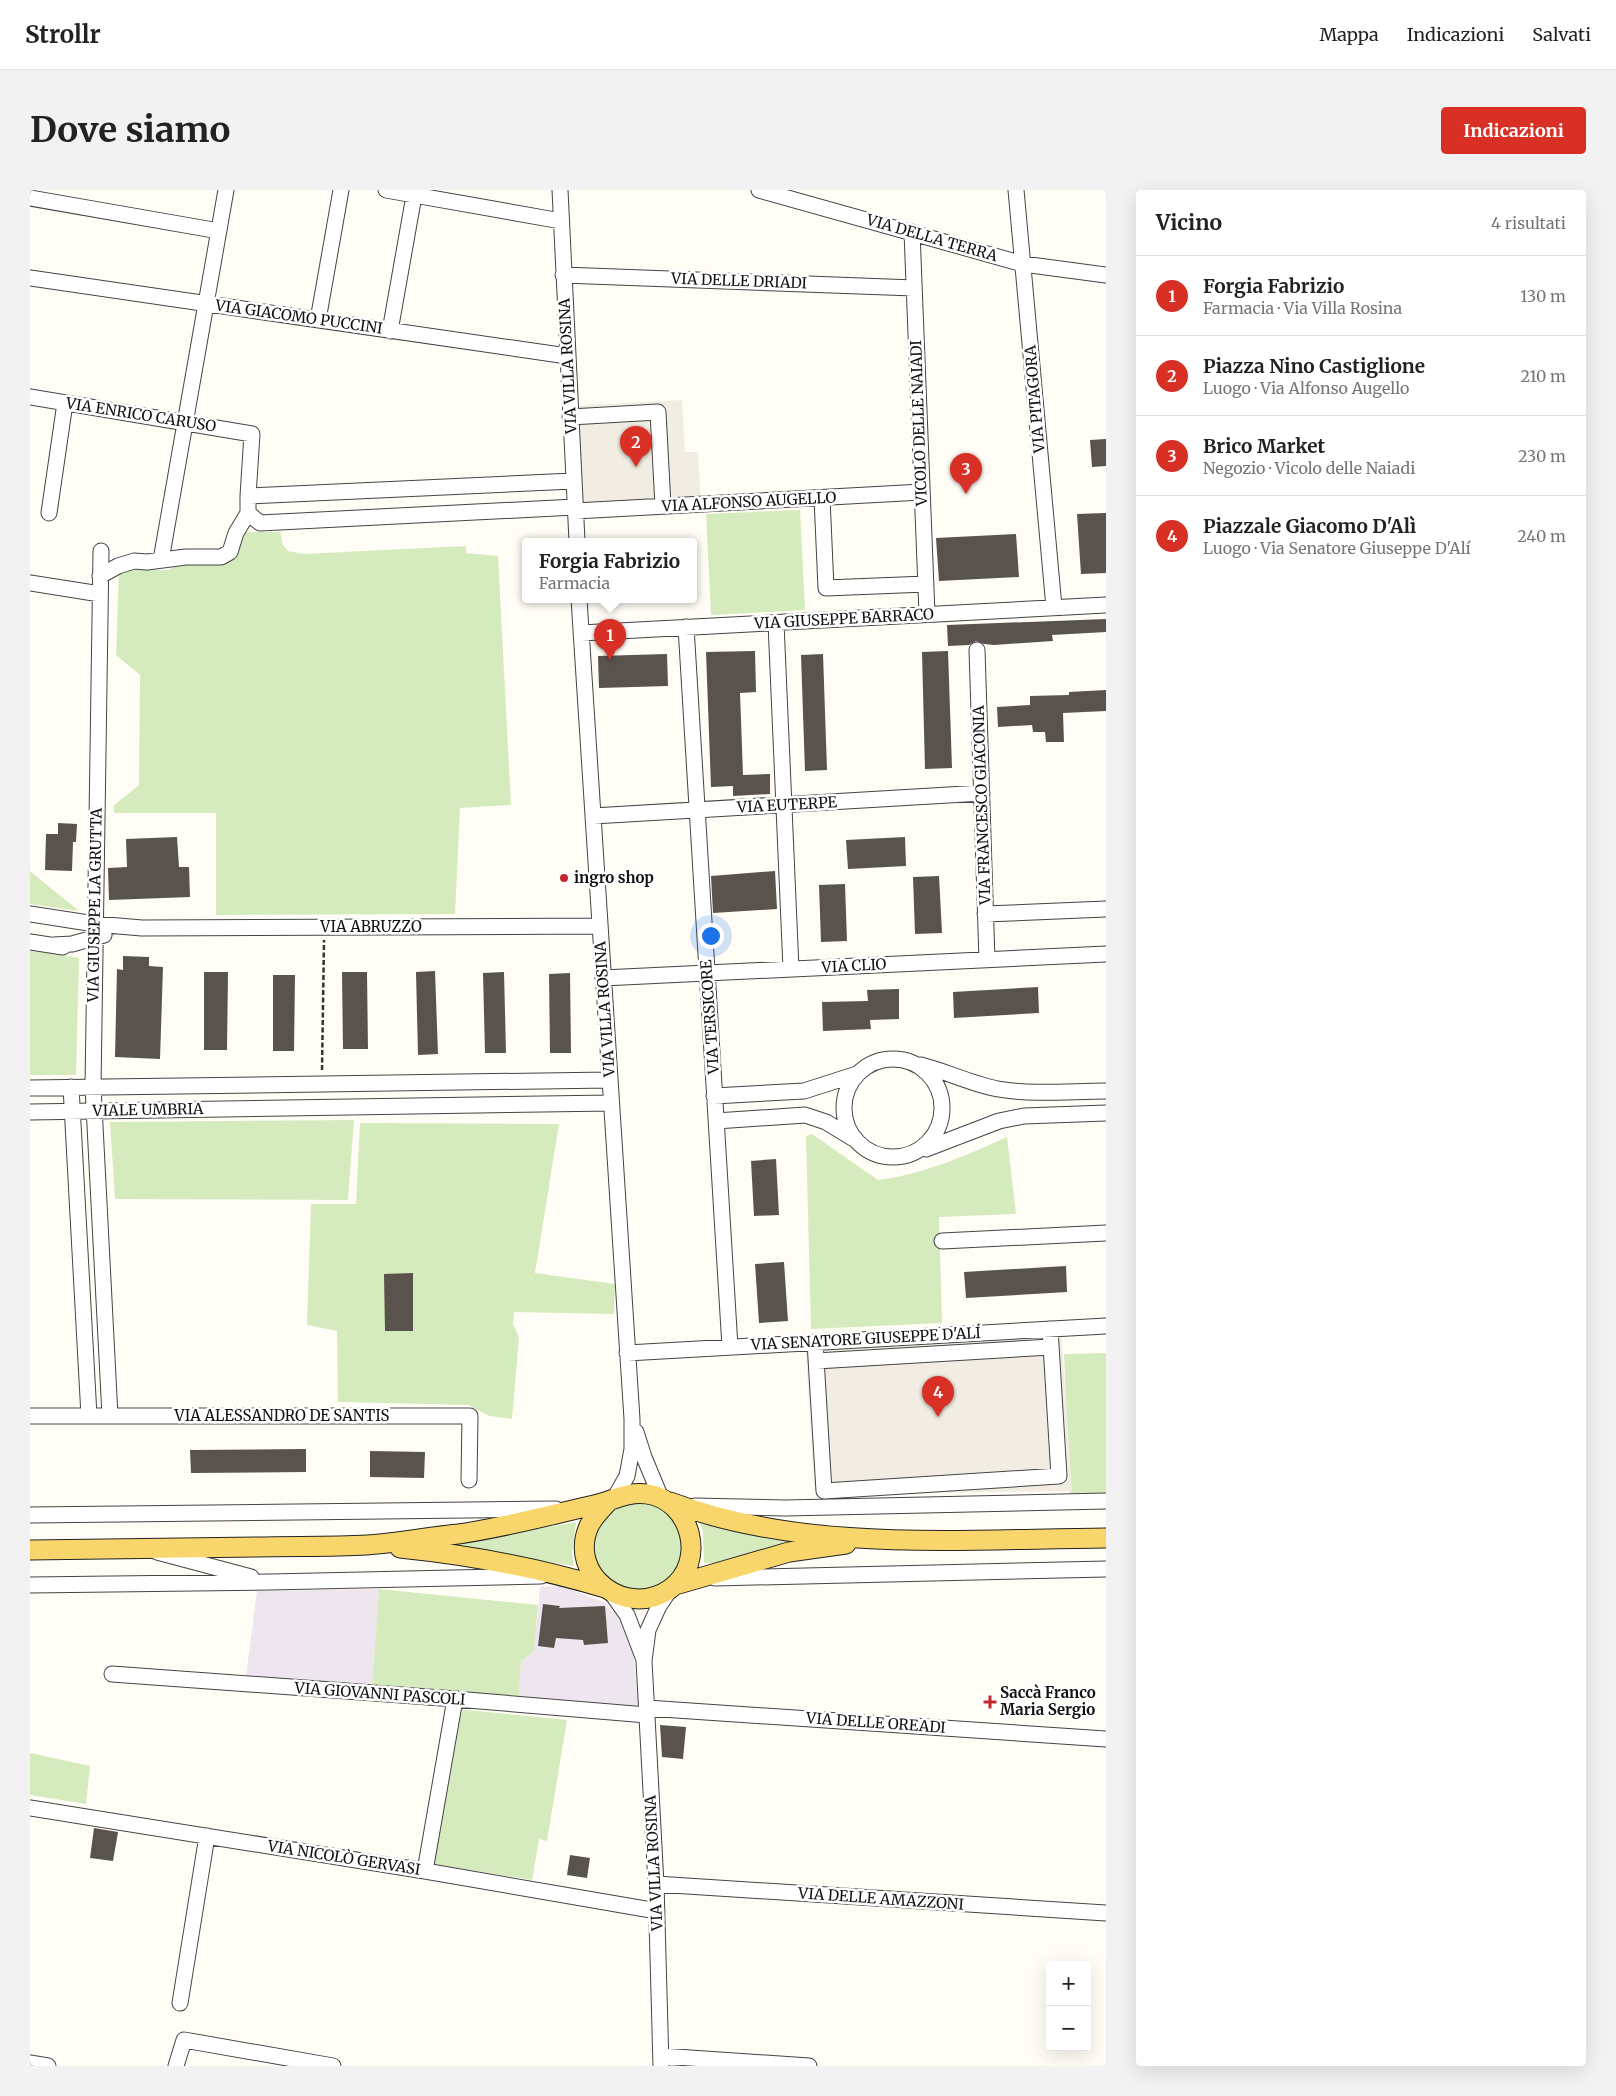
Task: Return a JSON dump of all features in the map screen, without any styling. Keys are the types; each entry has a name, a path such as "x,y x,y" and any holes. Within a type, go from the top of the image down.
{"main road":[{"path":"30,1550 366,1545 466,1533 640,1493 766,1527 808,1533 884,1540 1106,1538"},
{"path":"608,1590 594,1576 587,1560 585,1544 588,1527 597,1513 612,1500"},
{"path":"668,1501 682,1516 688,1527 691,1539 689,1564 673,1586"},
{"path":"366,1545 452,1554 561,1576 608,1590 622,1597 647,1599 660,1595 673,1586 789,1552 884,1540"}],"street":[{"path":"161,560 226,190"},
{"path":"318,320 341,190"},
{"path":"386,190 414,192 561,221"},
{"name":"VIA VILLA ROSINA","path":"560,190 577,538"},
{"name":"VIA DELLA TERRA","path":"759,190 1023,264 1106,275"},
{"name":"VIA PITAGORA","path":"1016,190 1054,607"},
{"path":"390,331 414,192"},
{"path":"39,196 218,231"},
{"name":"VICOLO DELLE NAIADI","path":"912,232 927,614"},
{"name":"VIA DELLE DRIADI","path":"563,275 914,288"},
{"name":"VIA GIACOMO PUCCINI","path":"30,278 567,356"},
{"name":"VIA ENRICO CARUSO","path":"30,397 252,434 248,496"},
{"path":"49,513 65,403"},
{"path":"570,417 658,412 663,506"},
{"path":"100,576 118,566 134,561 186,557 221,557 230,552 236,533 248,513 248,496 574,481"},
{"name":"VIA ALFONSO AUGELLO","path":"248,513 260,523 663,506 922,492"},
{"path":"822,498 826,588 926,584"},
{"name":"VIA GIUSEPPE LA GRUTTA","path":"101,551 93,1087 110,1416"},
{"path":"30,583 100,594"},
{"name":"VIA VILLA ROSINA","path":"579,603 632,1418 632,1449 627,1476 612,1500"},
{"name":"VIA GIUSEPPE BARRACO","path":"581,633 1106,604"},
{"path":"776,622 791,969"},
{"name":"VIA TERSICORE","path":"686,627 730,1347"},
{"name":"VIA FRANCESCO GIACONIA","path":"977,650 987,960"},
{"name":"VIA EUTERPE","path":"592,816 982,793"},
{"path":"985,914 1106,908"},
{"path":"30,914 94,937"},
{"name":"VIA ABRUZZO","path":"94,937 142,928 600,926"},
{"path":"30,942 54,945 94,937"},
{"name":"VIA CLIO","path":"603,978 1106,954"},
{"path":"714,1096 804,1091 857,1074 870,1064 885,1059 901,1059 998,1089 1019,1091 1106,1090"},
{"path":"913,1154 926,1146 936,1133 942,1118 943,1102 938,1087 929,1074 916,1064"},
{"path":"854,1139 846,1124 844,1106 848,1089 857,1074"},
{"path":"556,1080 557,1104"},
{"name":"VIALE UMBRIA","path":"30,1088 609,1080"},
{"path":"419,1082 420,1106"},
{"path":"265,1085 265,1108"},
{"path":"71,1087 89,1416"},
{"name":"VIALE UMBRIA","path":"30,1112 611,1103"},
{"path":"716,1121 805,1115 826,1122 854,1139 866,1150 881,1156 897,1158 913,1154 972,1130 1016,1118 1106,1113"},
{"path":"942,1241 1106,1233"},
{"path":"80,1261 102,1260"},
{"name":"VIA SENATORE GIUSEPPE D'ALÍ","path":"627,1353 1106,1326"},
{"path":"815,1342 824,1491 1059,1476 1050,1329"},
{"path":"816,1361 1051,1348"},
{"name":"VIA ALESSANDRO DE SANTIS","path":"30,1416 470,1416 469,1480"},
{"name":"VIA VILLA ROSINA","path":"632,1418 644,1457 668,1501"},
{"path":"668,1501 785,1508 1101,1502"},
{"path":"30,1516 580,1508"},
{"path":"144,1548 270,1582"},
{"path":"698,1578 1106,1569"},
{"path":"30,1584 270,1582 561,1576"},
{"name":"VIA VILLA ROSINA","path":"661,2061 656,1884 644,1661 648,1630 659,1606 673,1586"},
{"name":"VIA VILLA ROSINA","path":"608,1590 628,1615 644,1661"},
{"name":"VIA GIOVANNI PASCOLI","path":"112,1674 647,1711"},
{"path":"425,1871 454,1699"},
{"name":"VIA DELLE OREADI","path":"647,1711 1106,1739"},
{"name":"VIA NICOLÒ GERVASI","path":"30,1808 425,1871 657,1911"},
{"path":"180,2003 207,1836"},
{"name":"VIA DELLE AMAZZONI","path":"656,1884 1106,1913"},
{"path":"176,2066 184,2040 334,2066"},
{"path":"661,2061 810,2066"},
{"path":"30,2063 48,2066"}],"path":[{"path":"322,1084 324,927"}],"shaded area":[{"path":"682,400 685,452 698,452 701,504 575,511 569,406"},
{"path":"1061,1328 1072,1491 815,1495 805,1343"},
{"path":"561,1586 604,1602 621,1621 633,1646 638,1706 519,1699 521,1661 534,1650 540,1587"},
{"path":"379,1589 372,1686 246,1676 257,1591"}],"green space":[{"path":"800,510 805,610 711,615 706,514"},
{"path":"243,532 280,532 283,545 288,551 303,554 466,546 466,553 498,556 511,805 460,808 455,914 216,915 216,813 114,813 114,805 139,785 140,675 116,655 119,572 126,567 168,570 187,561 219,561"},
{"path":"30,871 79,911 30,904"},
{"path":"30,950 79,958 76,1075 30,1075"},
{"path":"354,1120 348,1200 115,1199 110,1122"},
{"path":"360,1123 559,1124 535,1273 615,1284 614,1314 514,1312 513,1324 519,1337 512,1419 489,1416 469,1405 338,1402 337,1331 307,1325 311,1204 356,1204"},
{"path":"812,1134 878,1180 928,1169 1007,1137 1016,1214 939,1217 942,1323 811,1329 806,1136"},
{"path":"1106,1353 1106,1499 1070,1500 1064,1354"},
{"path":"633,1501 658,1505 674,1516 678,1522 685,1553 669,1582 638,1593 606,1579 597,1565 594,1549 596,1533 603,1518 613,1510"},
{"path":"698,1519 794,1539 794,1543 717,1563 704,1563 703,1531"},
{"path":"576,1522 572,1554 574,1566 447,1545"},
{"path":"379,1589 538,1605 534,1651 521,1661 519,1699 372,1686"},
{"path":"457,1709 567,1720 547,1841 539,1839 532,1880 433,1864"},
{"path":"30,1753 90,1766 86,1804 30,1795"}],"building":[{"path":"1106,439 1106,466 1092,467 1090,440"},
{"path":"1106,513 1106,573 1081,574 1077,514"},
{"path":"1016,534 1019,577 939,581 936,538"},
{"path":"1106,619 1106,632 1052,635 1053,641 994,645 976,641 969,645 948,646 947,625"},
{"path":"755,651 756,692 740,693 743,775 770,774 770,794 733,796 733,786 711,787 706,652"},
{"path":"948,651 952,768 925,769 922,652"},
{"path":"667,654 668,686 599,688 598,656"},
{"path":"823,654 827,770 805,771 801,655"},
{"path":"1106,690 1106,711 1063,713 1064,742 1046,742 1045,732 1033,732 1032,725 998,727 997,707 1030,705 1030,696 1069,695 1069,692"},
{"path":"58,823 77,824 76,842 73,842 72,871 45,870 46,834 58,834"},
{"path":"177,837 179,867 189,867 190,897 109,900 108,868 127,867 126,839"},
{"path":"905,837 906,866 848,869 846,840"},
{"path":"775,871 777,909 713,913 711,876"},
{"path":"939,876 942,933 915,934 913,877"},
{"path":"845,884 847,941 821,942 819,885"},
{"path":"123,956 149,957 149,966 163,967 160,1059 115,1057 117,969 123,970"},
{"path":"435,971 438,1054 418,1055 416,972"},
{"path":"204,972 228,972 227,1050 204,1050"},
{"path":"342,972 367,972 368,1049 343,1049"},
{"path":"504,972 506,1053 485,1053 483,973"},
{"path":"570,973 571,1053 550,1053 549,974"},
{"path":"273,975 295,975 294,1051 273,1051"},
{"path":"1038,987 1039,1013 954,1018 953,992"},
{"path":"899,989 899,1019 870,1020 871,1029 823,1031 822,1002 868,1001 867,990"},
{"path":"776,1159 779,1215 754,1216 751,1161"},
{"path":"784,1262 788,1321 759,1323 755,1264"},
{"path":"1066,1266 1067,1292 966,1298 964,1272"},
{"path":"413,1273 413,1331 385,1331 384,1274"},
{"path":"306,1449 306,1472 191,1473 190,1450"},
{"path":"370,1451 425,1452 424,1478 370,1477"},
{"path":"543,1604 560,1606 559,1608 605,1606 608,1643 584,1645 583,1640 556,1638 554,1648 538,1646"},
{"path":"660,1725 686,1727 683,1759 662,1757"},
{"path":"94,1828 118,1832 113,1861 90,1858"},
{"path":"570,1855 590,1858 587,1878 567,1875"}],"place":[{"name":"Piazza Nino Castiglione","path":"636,467"},
{"name":"Brico Market","path":"966,494"},
{"name":"Forgia Fabrizio","path":"610,660"},
{"name":"ingro shop","path":"564,878"},
{"name":"Piazzale Giacomo D'Alì","path":"938,1417"},
{"name":"Saccà Franco Maria Sergio","path":"990,1702"}]}
